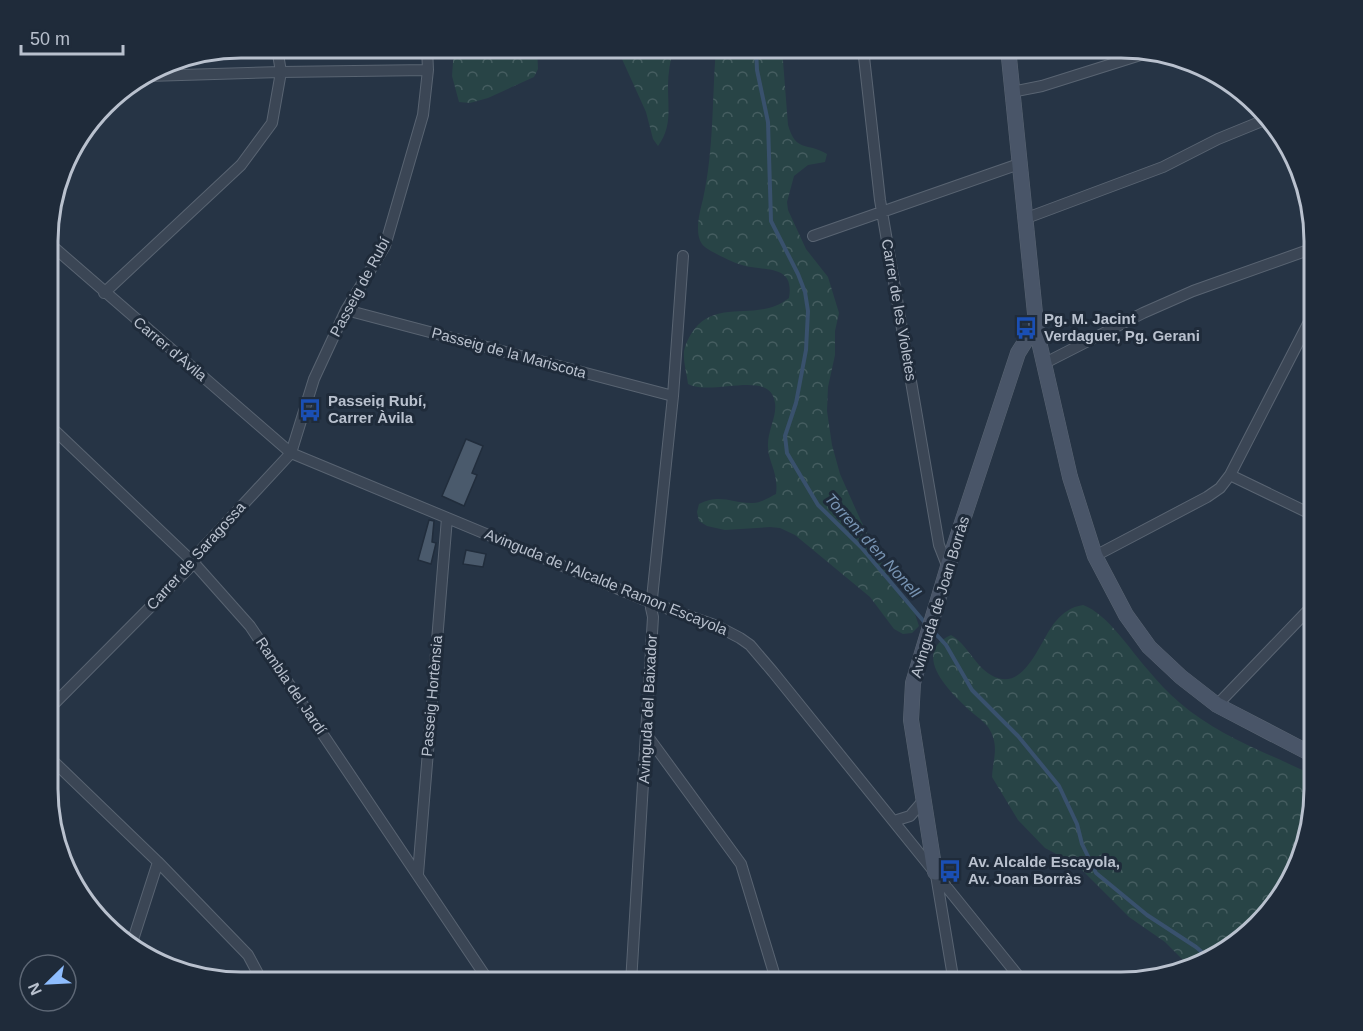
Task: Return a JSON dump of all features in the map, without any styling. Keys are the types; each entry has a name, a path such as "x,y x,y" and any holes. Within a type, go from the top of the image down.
{"street":[{"path":"104,293 241,165 272,123 281,72 279,58"},
{"name":"Passeig de Rubí","path":"291,453 314,379 346,310 385,246 423,115 427,58"},
{"name":"Carrer de les Violetes","path":"864,59 883,213 939,545 948,568"},
{"path":"1009,59 1037,333 1070,477 1095,555 1126,615 1149,647 1181,677 1217,705 1304,750"},
{"path":"1012,92 1042,86 1128,59"},
{"path":"178,70 281,72 428,70"},
{"path":"1024,219 1163,167 1218,139 1260,122"},
{"path":"813,236 1018,164"},
{"name":"Carrer d'Àvila","path":"58,251 291,453"},
{"path":"1043,364 1143,313 1193,291 1304,254"},
{"name":"Avinguda del Baixador","path":"632,972 652,603 673,396 683,256"},
{"name":"Passeig de la Mariscota","path":"346,310 673,396"},
{"path":"1095,555 1220,488 1230,475 1304,331"},
{"name":"Avinguda de Joan Borràs","path":"952,972 911,720 914,683 948,568 1018,353 1028,337 1037,333"},
{"name":"Rambla del Jardí","path":"58,434 194,563 250,626 483,972"},
{"name":"Avinguda de l'Alcalde Ramon Escayola","path":"291,453 652,603 717,626 750,645 1015,972"},
{"name":"Carrer de Saragossa","path":"59,699 194,563 199,552 291,453"},
{"path":"1230,475 1304,511"},
{"name":"Passeig Hortènsia","path":"418,874 447,518"},
{"path":"1217,705 1304,614"},
{"path":"646,734 741,864 774,972"},
{"path":"59,767 158,862 248,956 257,972"},
{"path":"894,821 910,816 923,801"},
{"path":"134,937 158,862"},
{"path":"944,917 955,910 967,910"}],"green space":[{"path":"453,58 537,58 538,69 534,77 488,98 470,103 459,102 452,76"},
{"path":"622,58 671,58 668,77 667,125 658,146 653,139 646,112"},
{"path":"715,59 783,59 788,125 791,134 799,143 827,154 825,162 808,165 794,176 787,202 788,210 806,249 828,277 839,313 835,331 835,355 828,387 827,411 832,445 840,474 861,521 900,597 914,611 919,626 912,633 903,634 894,629 870,597 795,535 780,528 770,527 725,530 707,526 699,521 697,512 699,504 707,501 721,499 756,503 776,494 776,479 768,450 775,403 771,393 763,387 739,385 711,388 688,384 684,359 686,344 701,323 712,316 776,305 789,298 790,287 783,274 742,265 720,256 702,244 698,234 698,222 707,180"},
{"path":"1083,605 1101,616 1163,687 1195,715 1245,744 1304,771 1303,814 1286,871 1274,891 1242,927 1223,942 1192,959 1184,961 1165,942 1129,917 1077,865 1045,848 1018,820 992,777 995,752 992,734 986,724 951,692 937,672 933,661 934,651 939,643 951,635 962,644 985,671 1003,679 1013,678 1030,662 1059,618 1071,609"}],"building":[{"path":"466,439 483,446 472,473 477,475 464,506 442,496"},
{"path":"429,520 434,521 432,542 436,543 431,564 418,560"},
{"path":"466,550 486,554 483,567 463,564"}],"waterway":[{"name":"Torrent d'en Nonell","path":"756,59 768,122 771,221 798,274 805,292 808,311 806,350 796,403 785,436 787,453 818,505 861,547 926,624"},
{"name":"Torrent d'en Nonell","path":"933,631 946,645 972,690 1018,736 1059,786 1096,873 1147,915 1203,953"}],"place":[{"name":"Pg. M. Jacint Verdaguer, Pg. Gerani","path":"1026,328"},
{"name":"Passeig Rubí, Carrer Àvila","path":"310,410"},
{"name":"Av. Alcalde Escayola, Av. Joan Borràs","path":"950,871"}]}
